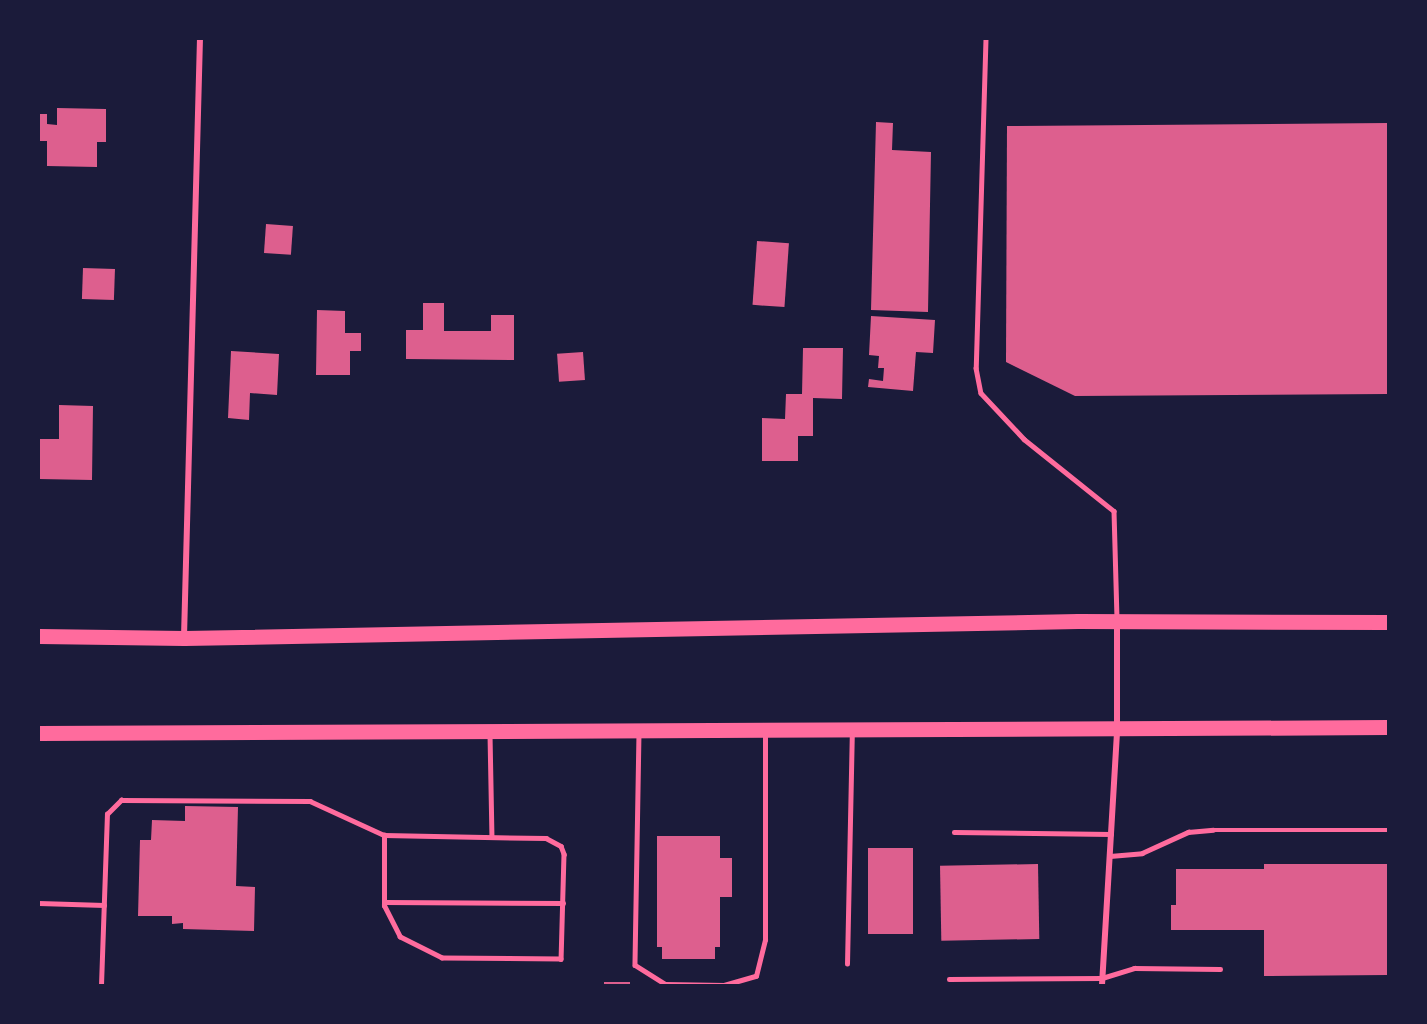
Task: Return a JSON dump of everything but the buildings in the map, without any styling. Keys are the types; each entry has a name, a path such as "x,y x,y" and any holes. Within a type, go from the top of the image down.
{"main road":[{"path":"39,636 184,638 1117,622 1388,622"},
{"path":"39,733 490,733 639,730 1117,730 1388,727"}],"street":[{"path":"184,638 200,39"},
{"path":"1102,981 1117,730 1117,622"}],"lane":[{"path":"986,39 976,369 981,393 1024,439 1114,511 1117,622"},
{"path":"639,730 635,965 665,984 724,985 756,976 765,940 765,730"},
{"path":"847,964 852,730"},
{"path":"490,733 492,836"},
{"path":"101,985 107,814 121,800 310,801 384,835 546,838 561,846 564,854 561,958 442,958 400,937 384,902 384,835"},
{"path":"1110,856 1142,853 1188,832 1388,830"},
{"path":"954,832 1111,834"},
{"path":"384,902 563,903"},
{"path":"39,903 104,905"},
{"path":"949,979 1102,981 1134,969 1220,969"}]}
